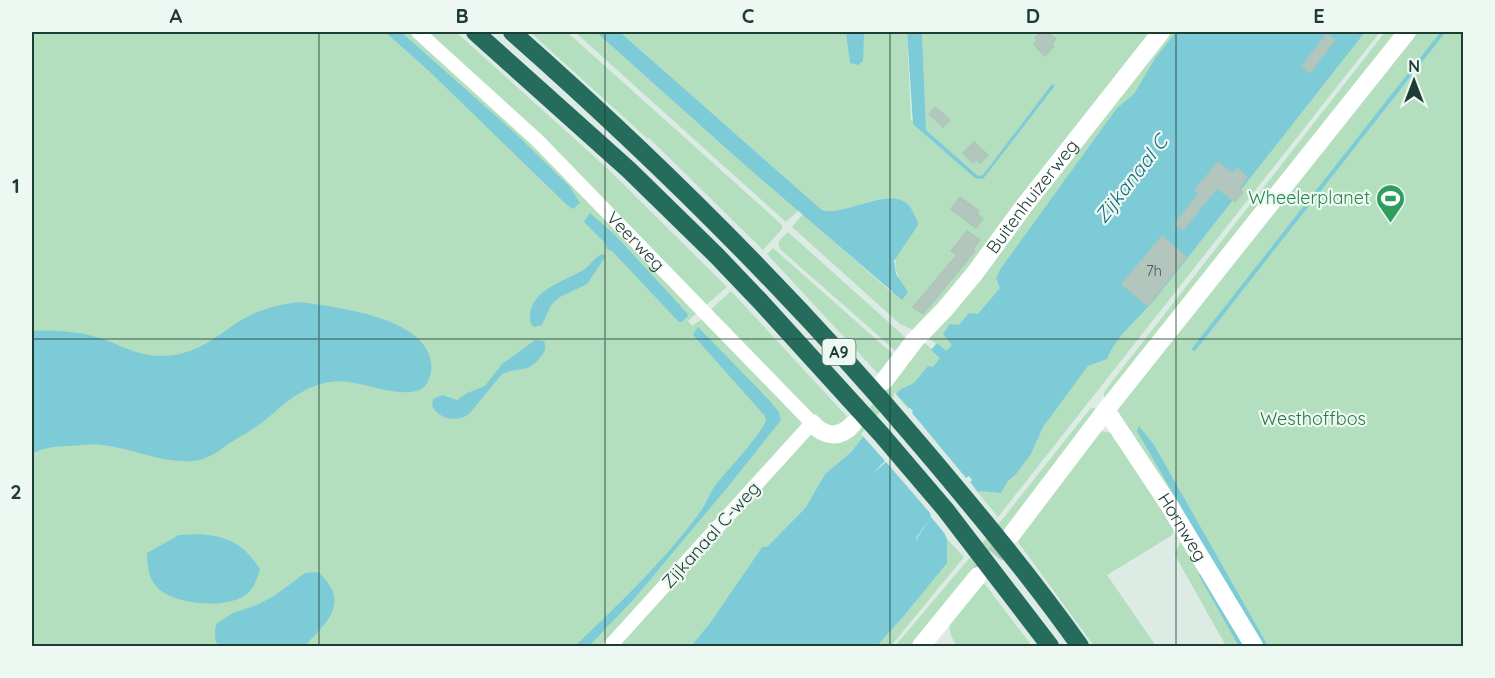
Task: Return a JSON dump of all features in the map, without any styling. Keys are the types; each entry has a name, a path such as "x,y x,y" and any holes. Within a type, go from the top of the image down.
{"highway":[{"name":"A9","path":"475,32 629,170 717,256 818,364 945,509 1050,646"},
{"name":"A9","path":"512,32 641,149 732,238 846,359 964,496 1080,646"}],"street":[{"name":"Veerweg","path":"418,32 537,140 812,423 822,432 833,435 842,433 853,424"},
{"name":"Buitenhuizerweg","path":"884,381 901,358 975,273 1161,32"},
{"path":"1012,534 1106,410 1407,32"},
{"name":"Hornweg","path":"1106,410 1169,505 1254,646"},
{"name":"Zijkanaal C-weg","path":"610,646 812,423"},
{"path":"921,646 978,576"}],"green space":[{"path":"32,32 410,32 601,211 698,312 688,321 692,326 703,318 801,421 802,425 606,646 32,646"},
{"path":"420,32 456,32 609,170 727,287 705,306"},
{"path":"530,32 567,32 782,225 782,229 763,250 649,138"},
{"path":"575,32 596,32 739,160 799,210 786,222"},
{"path":"620,32 907,32 911,120 964,164 926,130 922,32 1157,32 1029,196 915,331 900,324 792,227 803,214 891,292 908,292 896,271 895,263 900,247 918,219 908,205 897,199 887,198 843,209 822,210"},
{"path":"1165,32 1380,32 998,517 909,409 865,434 851,452 825,474 806,507 767,547 762,547 710,623 691,646 614,646 807,435 850,433 922,341 932,349 936,344 927,336"},
{"path":"1385,32 1401,32 1104,399 1104,392 1117,375"},
{"name":"Westhoffbos","path":"1415,32 1463,32 1463,646 1257,646 1117,412 1118,405"},
{"path":"788,232 904,336 906,340 898,353 780,249 778,242"},
{"path":"773,248 895,356 883,379 767,254"},
{"path":"731,291 851,421 843,426 824,427 709,311"},
{"path":"1090,409 1097,409 1009,530 913,646 895,646 1001,521"},
{"path":"1101,431 1113,433 1174,528 1172,535 1107,575 1156,646 1094,646 1018,542 1020,534"},
{"path":"947,539 964,557 891,646 877,646 946,563"},
{"path":"1182,540 1247,646 1226,646 1176,557 1175,552"},
{"path":"984,583 1032,646 957,646 950,630 951,619"}],"water":[{"path":"385,32 401,32 515,133 570,187 580,203 573,209 567,205 429,71"},
{"path":"596,32 620,32 822,210 844,209 893,198 903,201 911,208 918,225 894,261 896,274 908,292 902,300 739,160"},
{"path":"846,32 864,32 863,61 858,65 850,63"},
{"path":"907,32 922,32 926,130 978,176 983,175 1052,84 1054,85 983,179 975,178 913,124"},
{"name":"Zijkanaal C","path":"1176,32 1365,32 1156,298 1122,335 1107,359 1088,366 1043,427 1031,454 1001,493 980,491 978,493 970,482 972,480 966,479 896,394 914,383 928,366 933,367 940,358 931,350 937,343 946,351 952,345 943,334 950,324 959,325 969,313 978,314 1000,288 996,278 1001,268 1117,108 1134,94 1156,57"},
{"path":"590,213 616,236 687,313 688,316 682,322 679,322 612,251 607,249 605,243 584,222"},
{"path":"602,254 605,256 604,259 587,284 560,297 551,305 542,325 534,327 531,324 530,313 539,296 557,283 585,269"},
{"path":"299,302 359,312 402,327 419,339 429,354 431,372 429,380 422,388 415,391 399,392 343,381 321,384 302,392 253,429 214,454 199,460 170,460 99,445 51,447 32,454 32,331 83,334 144,354 174,355 199,347 257,312"},
{"path":"698,327 770,401 779,412 781,420 634,599 589,646 575,646 670,550 700,512 714,487 766,421 765,416 693,335"},
{"path":"535,340 544,341 545,347 537,361 528,368 502,374 469,414 453,419 443,417 432,406 433,399 442,395 457,400 485,386 502,364"},
{"path":"880,415 947,539 947,563 903,617 877,646 691,646 710,623 762,547 767,547 806,507 825,474 851,452"},
{"path":"1139,426 1154,445 1268,646 1261,646 1137,431"},
{"path":"198,534 234,542 254,560 260,569 254,585 247,594 228,602 204,603 170,596 157,587 150,574 147,553 179,535"},
{"path":"318,572 328,583 334,602 328,620 305,646 219,646 217,644 216,624 233,613 257,605 274,596 305,573"}],"pier":[{"path":"894,392 908,409 913,411 912,413 966,478 969,476 972,480 970,482 980,495 946,528 950,540 886,462 871,475 885,461 861,434 894,396"}],"building":[{"path":"1041,32 1046,32 1056,39 1052,44 1054,46 1045,56 1034,45 1037,40 1035,38"},
{"path":"1327,34 1335,40 1310,73 1302,66"},
{"path":"935,107 950,120 943,127 929,114"},
{"path":"974,142 988,155 980,163 976,160 973,163 963,153"},
{"path":"1218,162 1233,174 1237,168 1247,177 1239,189 1243,192 1235,202 1217,188 1183,230 1175,224 1199,193 1195,190"},
{"path":"960,197 979,211 977,214 983,219 976,228 951,209"},
{"path":"967,231 980,240 973,249 975,251 923,314 913,307 957,255 951,251"},
{"path":"1162,236 1186,257 1148,306 1122,284"}],"waterway":[{"path":"1194,349 1443,32"},
{"path":"1201,575 1241,646"}],"tunnel":[{"path":"978,576 1012,534"}],"place":[{"name":"Wheelerplanet","path":"1391,224"}]}
